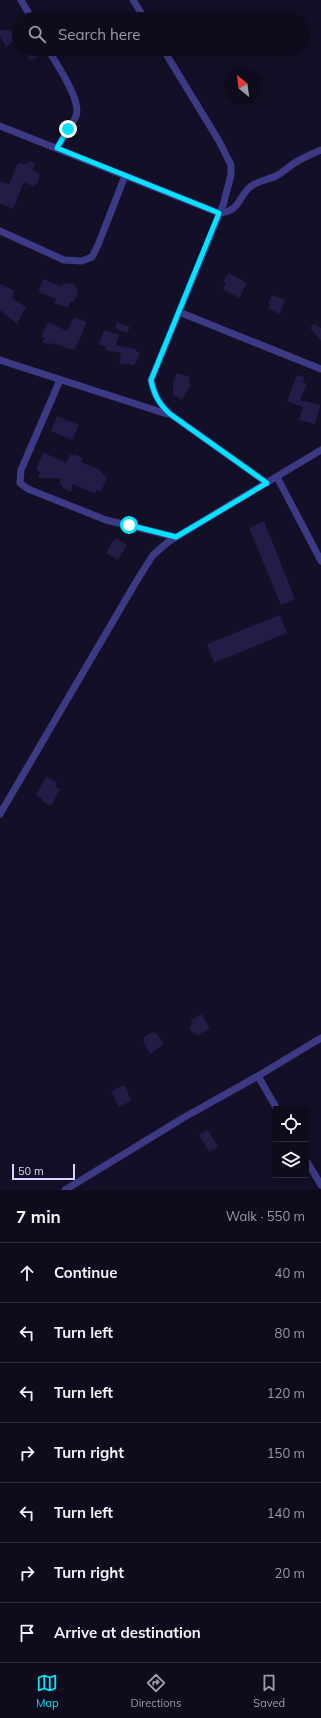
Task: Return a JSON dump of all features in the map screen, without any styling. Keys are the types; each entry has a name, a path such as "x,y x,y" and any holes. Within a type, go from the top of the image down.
{"street":[{"path":"21,0 28,12"},
{"path":"133,0 141,12"},
{"path":"52,56 71,92 77,110 76,117 57,148"},
{"path":"167,56 219,141 231,165 231,175 228,189 219,213 151,380 153,392 159,404 170,414 267,483"},
{"path":"0,126 219,213 233,210 239,204 250,187 254,184 275,177 294,163 321,150"},
{"path":"0,231 64,260 82,261 92,256 95,251 125,176"},
{"path":"179,312 321,369"},
{"path":"0,360 170,414"},
{"path":"60,380 21,470 20,483 28,489 106,520 176,537"},
{"path":"0,813 153,555 176,537 321,450"},
{"path":"277,477 321,561"},
{"path":"64,1190 183,1118 258,1076 321,1038"},
{"path":"258,1076 275,1106"},
{"path":"309,1165 321,1185"}],"building":[{"path":"0,30 12,30 12,43 6,47 0,35"},
{"path":"27,56 38,56 38,57 30,61"},
{"path":"28,161 35,163 32,170 40,175 38,182 33,186 24,182 13,209 0,203 0,181 9,184 18,163 27,164"},
{"path":"229,273 247,283 239,298 223,289 226,283 223,281"},
{"path":"43,279 62,287 64,283 73,284 78,290 74,302 70,302 68,308 54,303 56,299 38,292"},
{"path":"0,284 15,291 12,298 26,307 17,324 0,310"},
{"path":"272,295 285,300 280,314 268,308 270,304 268,303"},
{"path":"74,317 87,322 75,349 68,349 51,343 50,345 42,342 45,338 41,337 48,322 67,331"},
{"path":"117,322 130,327 127,333 115,328"},
{"path":"314,324 321,328 321,341 310,328"},
{"path":"104,330 119,335 116,345 135,349 140,354 134,366 127,363 127,365 119,363 121,353 105,350 106,347 99,344"},
{"path":"177,373 190,377 189,382 191,384 182,400 173,395 173,382"},
{"path":"297,375 304,377 303,382 307,384 300,400 320,405 315,424 299,420 303,407 287,401"},
{"path":"57,416 79,425 72,440 51,431"},
{"path":"43,452 66,463 70,454 73,456 74,454 83,458 81,462 99,469 107,477 101,492 97,490 95,494 73,484 71,492 62,488 63,486 59,484 61,478 38,478 40,472 36,470"},
{"path":"264,521 295,599 281,605 249,528"},
{"path":"116,538 127,545 118,560 106,553"},
{"path":"280,615 287,633 214,663 207,644"},
{"path":"46,777 57,783 55,786 60,789 51,806 42,801 42,799 36,795"},
{"path":"201,1014 210,1028 197,1036 195,1033 193,1034 189,1026 193,1024 190,1021"},
{"path":"153,1032 157,1034 164,1044 150,1054 143,1041 145,1036"},
{"path":"125,1085 131,1101 119,1107 111,1091"},
{"path":"208,1130 218,1147 209,1152 199,1135"}],"route":[{"path":"68,129 57,148 219,213 151,380 153,392 159,404 170,414 267,483 176,537 129,525"}]}
